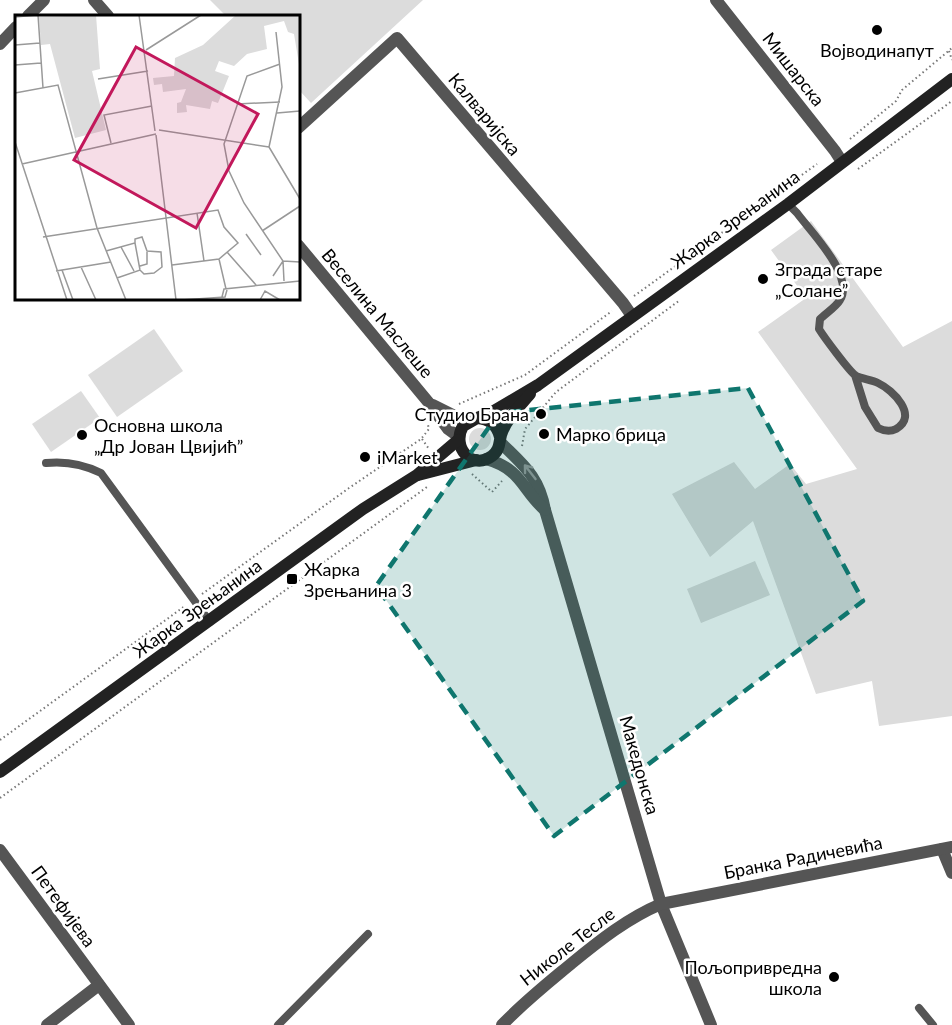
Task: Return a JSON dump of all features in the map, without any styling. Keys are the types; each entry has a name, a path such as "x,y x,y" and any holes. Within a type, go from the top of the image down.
{"main road":[{"name":"Жарка Зрењанина","path":"0,772 363,509 417,475 458,439 463,426 538,385 788,204 952,79"},
{"name":"Жарка Зрењанина","path":"417,475 481,459 496,452 505,425 538,385"},
{"path":"472,420 490,421 499,431 500,439"},
{"path":"458,439 462,451 471,458 481,459"}],"street":[{"path":"28,15 44,0"},
{"path":"94,0 107,15"},
{"name":"Мишарска","path":"716,0 842,162"},
{"path":"0,44 15,28"},
{"name":"Калваријска","path":"300,126 397,38 632,316"},
{"name":"Веселина Маслеше","path":"300,247 458,439"},
{"name":"Веселина Маслеше","path":"429,403 472,420"},
{"name":"Македонска","path":"500,439 535,477 543,494 545,510 661,904 711,1025"},
{"name":"Македонска","path":"481,459 502,464 516,475 536,503 545,510"},
{"path":"947,848 952,873"},
{"name":"Бранка Радичевића","path":"661,904 947,848"},
{"name":"Петефијева","path":"0,849 129,1025"},
{"name":"Николе Тесле","path":"502,1025 539,990 596,944 632,918 661,904"},
{"path":"47,1025 99,985"}],"lane":[{"path":"788,204 797,213 842,276 844,290 842,297 820,319 818,325 821,332 855,375 865,407 878,428 888,431 902,424 905,412 894,394 878,383 855,375"},
{"path":"46,463 74,464 101,473 210,622"},
{"path":"278,1025 368,934"},
{"path":"919,1008 933,1025"}],"path":[{"path":"452,402 460,404 525,375 835,151 896,101 902,90 950,50 952,60"},
{"path":"0,740 349,488 421,439 429,429 425,411 429,403"}],"highlighted area":[{"path":"748,388 863,601 554,836 376,586 499,413"}],"shaded area":[{"path":"210,0 423,0 311,103 300,91 300,15 225,15"},
{"path":"811,221 903,347 952,321 952,716 879,726 872,681 816,694 753,521 710,557 672,494 734,462 755,489 790,464 806,484 857,469 758,332 806,298 771,250"},
{"path":"154,329 183,371 117,417 88,375"},
{"path":"81,391 100,418 51,452 32,424"},
{"path":"480,428 488,431 491,439 488,447 480,450 472,447 469,439 472,431"},
{"path":"755,561 770,595 701,623 687,589"}],"place":[{"name":"Војводинапут","path":"877,30"},
{"name":"Зграда старе „Солане”","path":"763,279"},
{"name":"Студио Брана","path":"541,414"},
{"name":"Марко брица","path":"544,434"},
{"name":"Основна школа „Др Јован Цвијић”","path":"82,435"},
{"name":"iMarket","path":"365,457"},
{"name":"Жарка Зрењанина 3","path":"292,579"},
{"name":"Пољопривредна школа","path":"834,977"}]}
